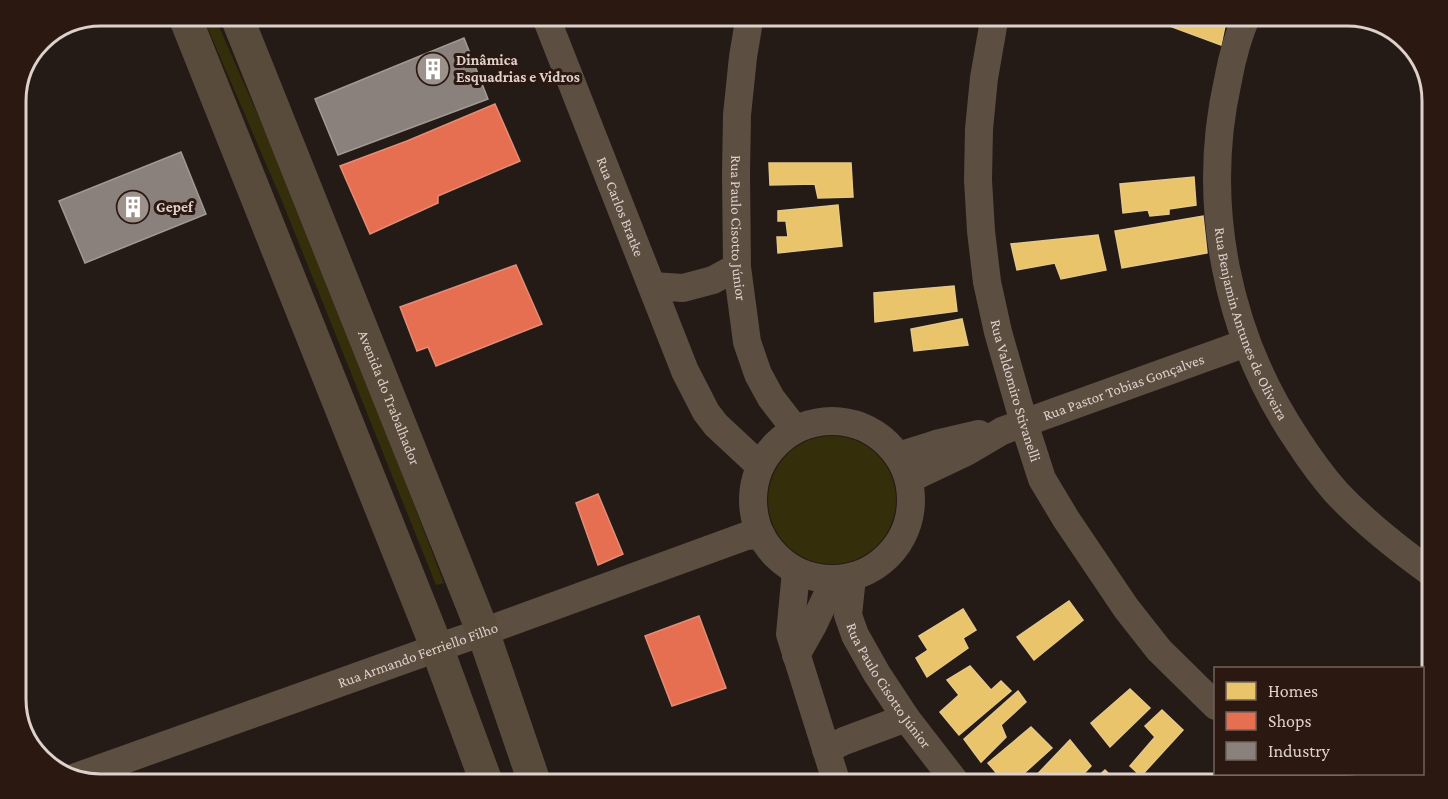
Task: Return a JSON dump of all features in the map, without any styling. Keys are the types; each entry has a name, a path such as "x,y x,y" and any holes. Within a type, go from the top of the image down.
{"street":[{"path":"188,26 437,648 483,774"},
{"name":"Avenida do Trabalhador","path":"240,26 483,632 532,774"},
{"name":"Rua Carlos Bratke","path":"549,26 685,371 698,397 721,411 765,457"},
{"name":"Rua Paulo Cisotto Júnior","path":"748,26 737,115 737,267 747,342 758,374 771,398 795,429"},
{"name":"Rua Valdomiro Stivanelli","path":"993,26 984,78 979,129 978,180 987,282 998,332 1013,427 1072,528 1126,608 1159,650 1214,705"},
{"name":"Rua Benjamin Antunes de Oliveira","path":"1243,26 1223,102 1218,142 1217,183 1224,265 1246,343 1263,383 1284,421 1308,457 1365,521 1422,566"},
{"path":"652,286 682,288 713,280 737,267"},
{"name":"Rua Pastor Tobias Gonçalves","path":"903,467 969,436 1013,427 1246,343"},
{"path":"828,420 846,421 863,426 879,435 892,448 903,467 911,497 910,515 905,532 896,547 884,560 869,570 844,578 816,577 796,571 771,550 761,535 753,500 754,482 765,457 781,438 795,429 828,420"},
{"name":"Rua Armando Ferriello Filho","path":"89,773 746,536 761,535"},
{"path":"796,571 790,634 834,774"},
{"path":"796,655 844,578"},
{"name":"Rua Paulo Cisotto Júnior","path":"844,578 848,615 855,635 906,718 949,774"},
{"path":"826,750 906,718"}],"shaded area":[{"path":"207,26 219,26 309,232 444,583 436,585 282,201"},
{"path":"832,436 857,441 877,455 891,475 896,500 891,525 877,545 857,559 832,564 807,559 787,545 773,525 768,500 773,475 787,455 807,441"}],"building: Homes":[{"path":"1170,26 1225,26 1221,45"},
{"path":"769,163 851,163 853,197 818,198 815,184 770,185"},
{"path":"1194,177 1196,205 1169,209 1169,214 1150,216 1148,210 1123,213 1120,184"},
{"path":"838,205 842,246 778,253 777,237 788,237 786,221 778,221 778,211"},
{"path":"1203,216 1207,253 1122,268 1115,231"},
{"path":"1098,235 1106,270 1061,279 1055,263 1017,270 1011,244"},
{"path":"954,286 957,311 875,322 874,293"},
{"path":"962,319 968,345 914,351 911,329"},
{"path":"1069,601 1083,620 1034,660 1017,637"},
{"path":"963,609 976,630 963,638 968,648 927,677 916,658 928,650 919,636"},
{"path":"970,666 991,690 1001,681 1011,691 959,735 940,712 959,695 947,680"},
{"path":"1130,689 1150,708 1110,747 1091,723"},
{"path":"1018,691 1026,702 1001,725 1006,737 981,762 964,739"},
{"path":"1162,710 1183,730 1143,774 1139,774 1130,766 1155,737 1145,726"},
{"path":"1031,727 1052,748 1023,774 997,774 988,763"},
{"path":"1070,740 1091,766 1083,774 1038,774"}],"building: Shops":[{"path":"495,104 520,161 438,196 438,203 370,234 340,166"},
{"path":"516,265 542,324 436,366 428,347 417,351 400,307"},
{"path":"598,494 623,554 598,565 576,503"},
{"path":"699,616 726,688 672,706 645,636"}],"building: Industry":[{"name":"Dinâmica Esquadrias e Vidros","path":"464,38 488,99 338,155 315,99"},
{"name":"Gepef","path":"181,152 206,214 85,263 59,201"}],"place":[{"name":"Dinâmica Esquadrias e Vidros","path":"433,69"},
{"name":"Gepef","path":"133,207"}]}
